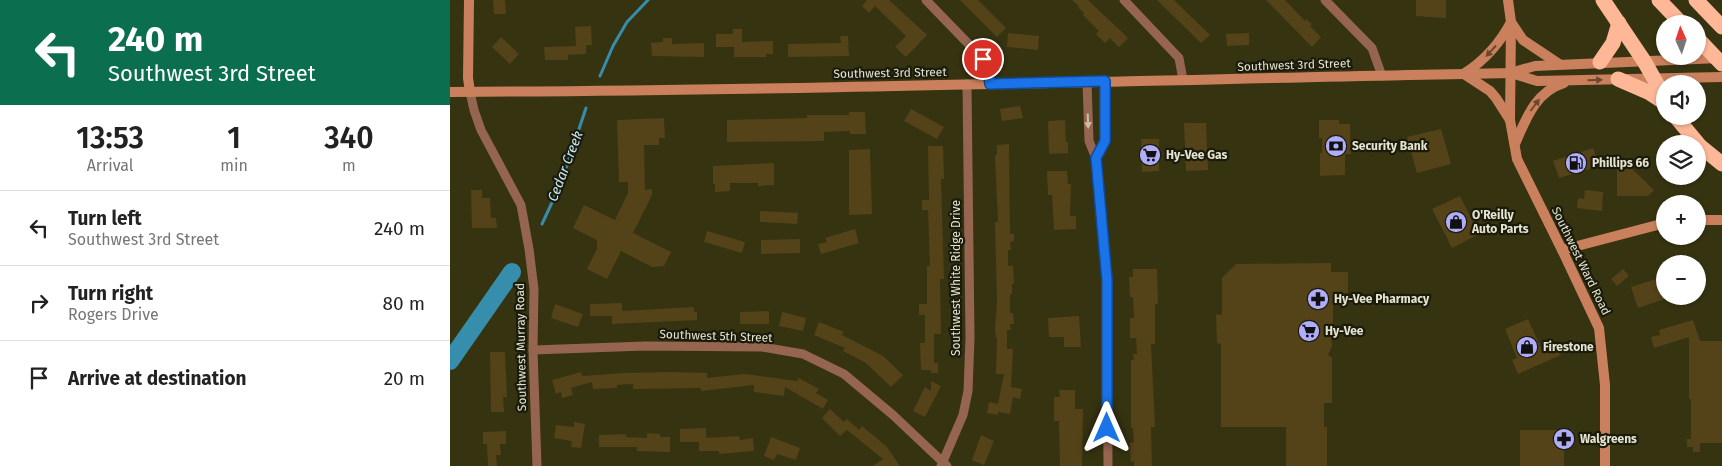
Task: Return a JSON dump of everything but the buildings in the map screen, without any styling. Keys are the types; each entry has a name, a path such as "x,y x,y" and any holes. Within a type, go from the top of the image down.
{"highway":[{"path":"1603,0 1656,82"},
{"path":"1659,0 1673,15"},
{"path":"1696,0 1722,27"},
{"path":"1600,62 1614,43 1618,23"},
{"path":"1706,47 1722,64"},
{"path":"1618,79 1656,97"},
{"path":"1682,125 1700,146 1722,164"}],"main road":[{"name":"Southwest Murray Road","path":"469,0 468,78 470,92"},
{"name":"Southwest Ward Road","path":"1508,0 1510,22 1510,120 1517,159 1599,328 1604,385 1605,466"},
{"path":"1510,120 1490,91 1464,74 1477,65 1498,44 1510,22 1523,40 1559,64"},
{"name":"Southwest 3rd Street","path":"450,92 990,84 1510,73 1536,66 1559,64 1722,58"},
{"name":"Southwest 3rd Street","path":"1510,73 1537,81 1722,77"},
{"path":"1515,144 1531,109 1541,97 1556,86 1571,81"},
{"path":"1706,220 1722,220"},
{"path":"1562,250 1656,225"}],"street":[{"path":"926,0 983,59 988,69 990,84"},
{"path":"1124,0 1179,58 1184,80"},
{"path":"1325,0 1372,48 1382,76"},
{"path":"1096,158 1105,141 1105,81"},
{"path":"1087,82 1089,141 1096,158 1107,280 1108,466"},
{"name":"Southwest White Ridge Drive","path":"944,465 963,415 968,390 970,338 967,84"},
{"name":"Southwest Murray Road","path":"470,92 481,130 521,205 534,289 533,350 536,466"},
{"name":"Southwest 5th Street","path":"533,350 645,346 762,348 802,354 844,374 893,415 944,465"}],"waterway":[{"path":"600,76 613,46 627,22 648,0"},
{"name":"Cedar Creek","path":"542,224 561,183 586,108"},
{"name":"Cedar Creek","path":"450,361 512,272"}],"place":[{"name":"Security Bank","path":"1336,146"},
{"name":"Hy-Vee Gas","path":"1150,155"},
{"name":"Phillips 66","path":"1576,163"},
{"name":"O'Reilly Auto Parts","path":"1456,222"},
{"name":"Hy-Vee Pharmacy","path":"1318,299"},
{"name":"Hy-Vee","path":"1309,331"},
{"name":"Firestone","path":"1527,347"},
{"name":"Walgreens","path":"1564,439"}],"route":[{"path":"983,59 988,69 990,84 1105,81 1105,141 1096,158 1107,280 1107,428"}]}
